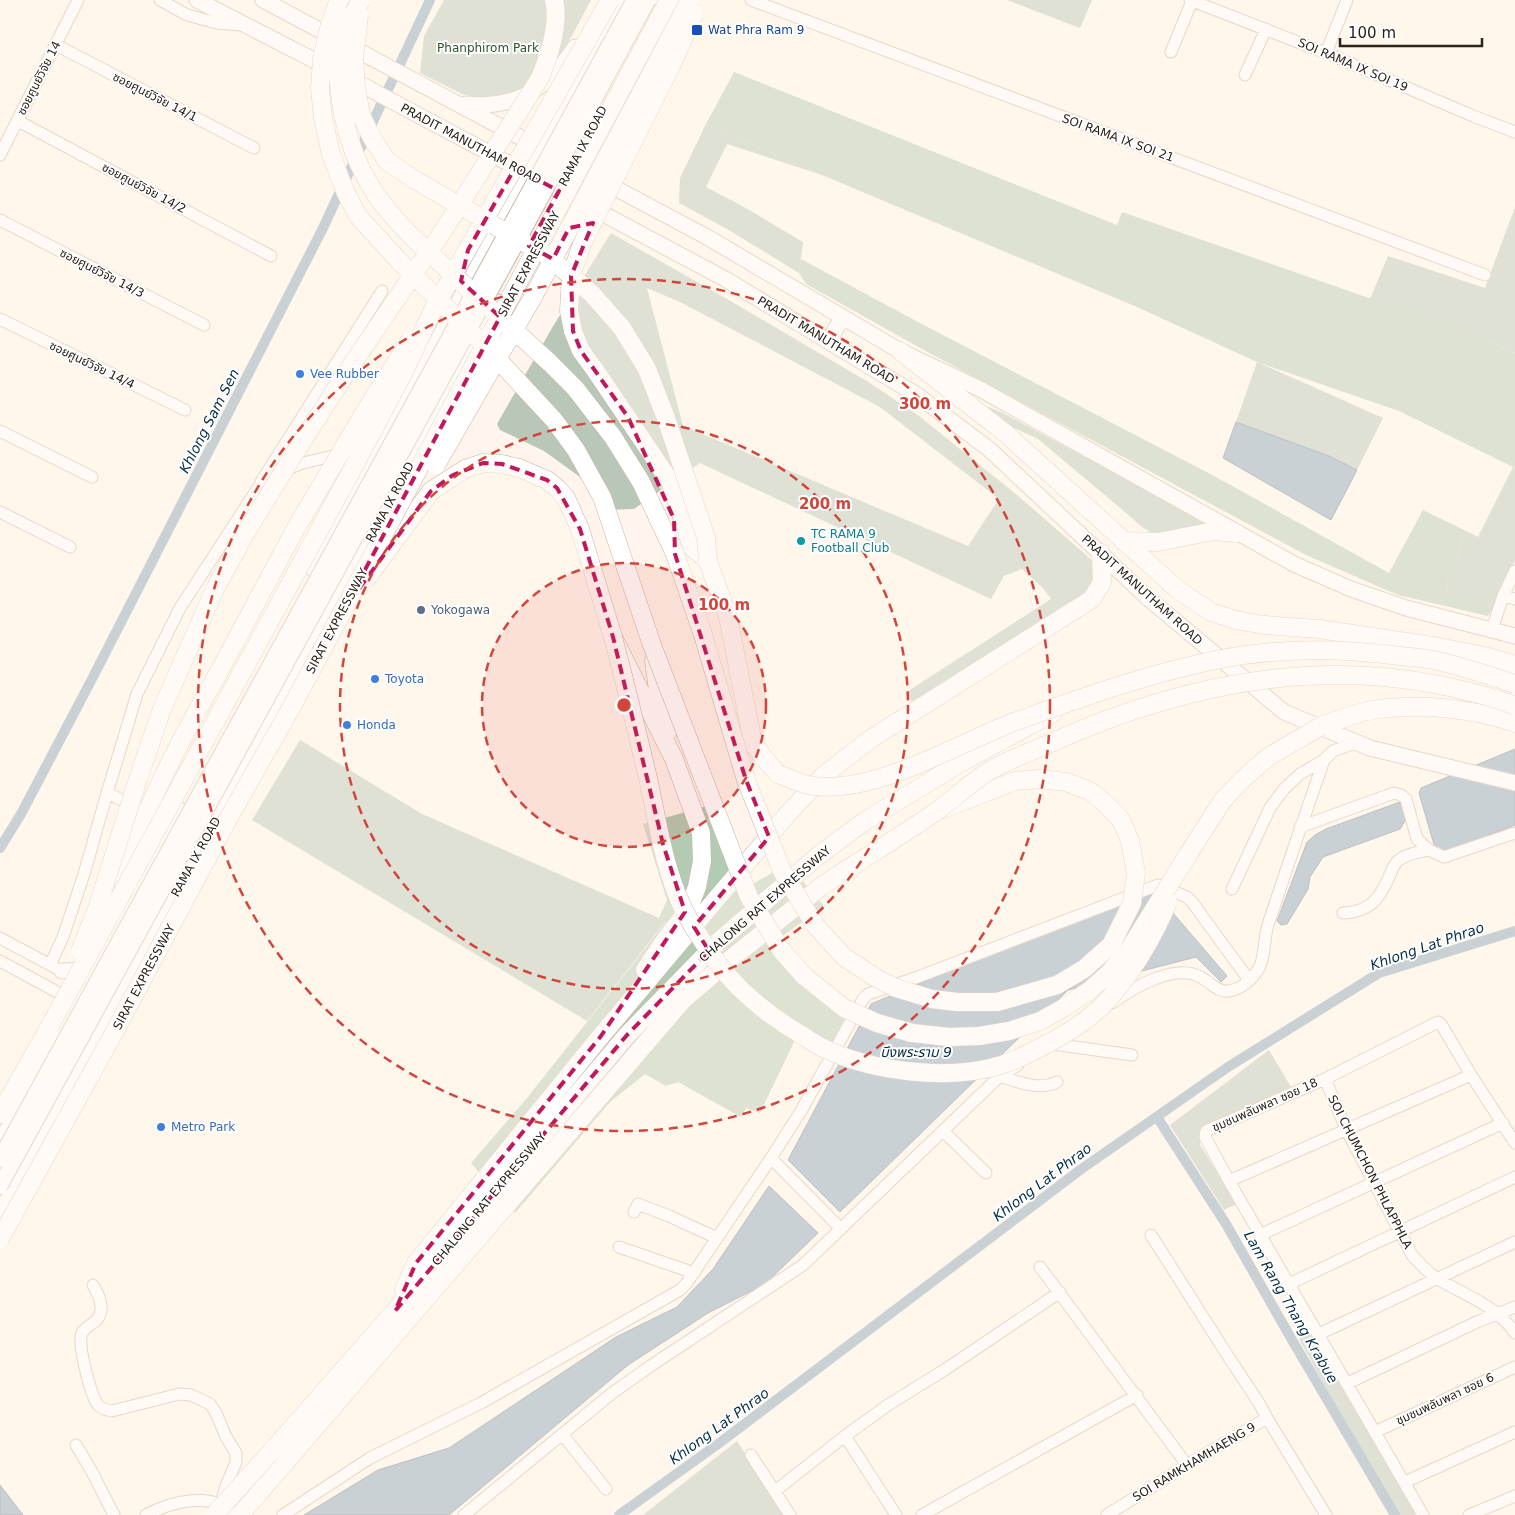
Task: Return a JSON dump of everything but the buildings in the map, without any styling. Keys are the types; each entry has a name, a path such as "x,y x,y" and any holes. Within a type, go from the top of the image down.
{"highway":[{"path":"339,0 330,24 322,59 320,88 323,118 331,154 344,191 358,216 400,262 489,350 554,420 576,450 602,497 652,645 749,896 782,951 804,976 844,1008 877,1023 912,1033 949,1037 979,1036 1009,1031 1040,1021 1090,990 1127,953 1223,800 1268,757 1321,726 1363,712 1398,708 1437,708 1466,711 1515,723"},
{"path":"361,0 346,27 339,62 342,106 354,153 365,176 375,194 412,237 575,388 613,437 641,482 675,554 703,635 746,780 782,871 815,925 844,957 876,978 896,988 932,999 958,1002 998,1002 1057,985 1084,969 1111,945 1132,903 1136,873 1130,840 1122,820 1090,791 1066,782 1040,779 1015,780 935,812"},
{"path":"361,0 354,59 356,87 361,115 372,138 387,161 415,180 546,256 592,294 622,328 647,369 666,418 706,538 708,561 728,617 753,743 778,774 804,784 824,786 844,785 884,777 1004,726 1079,698"},
{"path":"48,1028 97,908 162,710 215,590 245,534 296,451 348,370 441,234 540,78 548,59 553,39 556,6 554,0"},
{"path":"0,1114 353,468 404,372 434,308 610,0"},
{"name":"SIRAT EXPRESSWAY","path":"0,1238 112,1038 228,819 291,708 669,0"},
{"path":"365,548 391,529 415,501 533,297 690,0"},
{"path":"700,0 673,62 582,244 571,276 569,311 573,331 581,351 670,481 692,547 708,561"},
{"path":"108,946 123,883 147,812 178,748 296,528 405,346 434,308"},
{"path":"900,351 1004,432 1177,589 1211,612 1236,620 1264,625 1319,629 1439,646 1515,665"},
{"path":"628,417 674,519 675,554"},
{"path":"344,609 432,491 453,475 483,463 502,464 547,480 557,488 566,498 580,529 613,637 663,844 682,906 706,947 739,988 775,1020 824,1048 887,1068 916,1073 948,1074 974,1071 1002,1065 1064,1035 1102,1006 1136,962 1159,924 1189,853"},
{"path":"1123,541 1158,542 1214,531 1236,533"},
{"path":"395,1311 416,1263 601,1036 786,816 824,775 872,738 1092,599 1102,582 1101,553"},
{"path":"601,1036 690,905 697,887 702,861 701,833 674,759 613,637"},
{"path":"652,645 658,690 674,759"},
{"name":"CHALONG RAT EXPRESSWAY","path":"217,1510 395,1311 627,1035 674,985 719,941 819,855 865,821 960,763 1079,698 1169,671 1217,659 1318,650 1379,653 1433,660 1515,684"},
{"name":"CHALONG RAT EXPRESSWAY","path":"240,1515 683,1000 822,885 935,812 991,770 1077,731 1177,696 1217,686 1260,680 1306,675 1356,675 1414,680 1464,690 1515,706"}],"main road":[{"name":"PRADIT MANUTHAM ROAD","path":"197,0 362,85 727,280 917,395 989,449 1149,599 1284,712 1370,748 1438,766 1515,783"},
{"path":"263,0 707,237 900,351 980,388 1294,564 1351,589 1406,608 1515,636"},
{"path":"457,103 484,106 509,102 529,94 547,83 565,62 603,0"},
{"path":"2,1138 301,594 622,0"},
{"name":"RAMA IX ROAD","path":"0,1159 634,0"},
{"name":"RAMA IX ROAD","path":"0,1213 4,1192 648,0"},
{"path":"617,188 606,176 602,161 605,140 647,43 652,20 662,0"},
{"name":"RAMA IX ROAD","path":"4,1192 35,1150 573,165 647,43 678,0"},
{"path":"611,20 614,32 621,39 647,43"},
{"path":"458,303 463,270 472,239 500,185 504,173 501,160"},
{"path":"527,250 561,230 613,219"},
{"path":"832,344 833,333 837,324 845,319"},
{"path":"56,968 84,972 95,970"},
{"path":"0,1238 23,1192 35,1150"}],"street":[{"name":"ซอยศูนย์วิจัย 14","path":"0,155 78,0"},
{"path":"160,0 186,15 217,23 248,26"},
{"path":"272,0 300,20"},
{"name":"SOI RAMA IX SOI 21","path":"751,0 1485,275"},
{"path":"1170,52 1191,0"},
{"name":"SOI RAMA IX SOI 19","path":"1191,0 1326,53 1515,132"},
{"path":"1326,53 1347,0"},
{"path":"1245,75 1266,29"},
{"name":"ซอยศูนย์วิจัย 14/1","path":"56,45 254,148"},
{"name":"ซอยศูนย์วิจัย 14/2","path":"18,121 271,256"},
{"name":"ซอยศูนย์วิจัย 14/3","path":"0,220 204,325"},
{"path":"56,968 63,937 137,694 180,608 382,292"},
{"name":"ซอยศูนย์วิจัย 14/4","path":"0,319 185,410"},
{"path":"0,431 92,477"},
{"path":"258,488 280,472 303,463 381,444"},
{"path":"0,512 70,547"},
{"path":"1492,630 1502,596 1515,571"},
{"path":"1502,596 1515,599"},
{"path":"1232,888 1270,808 1284,789 1300,774 1324,760 1332,751 1355,743"},
{"path":"464,1515 611,1394 803,1265 1000,1076 1053,1044 1122,996 1147,982 1174,974 1191,972 1218,989 1229,991 1256,974 1262,963 1266,928 1324,760"},
{"path":"107,793 147,812"},
{"path":"1300,827 1394,794 1401,795 1406,799 1417,840 1429,850 1444,856 1515,832"},
{"path":"1343,912 1356,912 1368,908 1376,900 1386,884 1394,864 1400,859 1429,850"},
{"path":"283,1515 370,1458 481,1403 680,1290 694,1273 772,1158 801,1111 863,999 868,994 918,977 1158,885 1187,897 1192,902 1249,980"},
{"path":"1,938 117,1000"},
{"path":"0,961 107,1018"},
{"name":"ชุมชนพลับพลา ซอย 18","path":"1229,1181 1205,1137 1206,1131 1325,1078 1434,1023 1438,1022 1441,1024 1471,1075"},
{"path":"1053,1044 1132,1055"},
{"path":"1423,1515 1229,1181 1347,1131 1471,1075 1515,1143"},
{"path":"1000,1076 1040,1086 1049,1086 1057,1082"},
{"name":"SOI CHUMCHON PHLAPPHLA","path":"1325,1078 1347,1131 1412,1255 1438,1279 1470,1295 1499,1314 1508,1322 1515,1333"},
{"path":"1260,1235 1503,1123"},
{"path":"943,1131 986,1172"},
{"path":"772,1158 841,1229"},
{"path":"1289,1284 1515,1177"},
{"path":"634,1212 638,1204 717,1238"},
{"name":"SOI RAMKHAMHAENG 9","path":"1107,1515 1267,1418 1151,1235"},
{"path":"1319,1334 1515,1242"},
{"path":"619,1247 694,1273"},
{"path":"1040,1267 1137,1395 1187,1465"},
{"path":"93,1285 101,1304 101,1313 98,1319 86,1328 81,1335 81,1349 97,1404 106,1410 112,1411 179,1394 191,1395 210,1404 236,1453 236,1462 217,1510"},
{"path":"775,1491 845,1436 1060,1292"},
{"path":"1348,1383 1515,1306"},
{"name":"ชุมชนพลับพลา ซอย 6","path":"1375,1432 1515,1367"},
{"path":"922,1515 1137,1395"},
{"path":"1267,1418 1326,1515"},
{"path":"1405,1482 1515,1432"},
{"path":"562,1434 606,1489"},
{"path":"845,1436 896,1515"},
{"path":"76,1445 114,1515"},
{"path":"751,1455 790,1515"},
{"path":"1469,1515 1515,1496"},
{"path":"146,1515 165,1507 189,1502 205,1502 217,1510 229,1510 234,1515"}],"highlighted area":[{"path":"515,168 559,191 529,246 553,259 569,228 593,223 571,276 573,331 581,351 628,417 674,519 675,554 746,780 769,837 694,927 709,951 627,1035 395,1311 416,1263 601,1036 685,912 663,844 613,637 580,529 557,488 547,480 502,464 483,463 453,475 431,491 344,609 500,317 461,281 468,250"}],"green space":[{"name":"Phanphirom Park","path":"444,0 591,0 561,56 530,84 517,92 500,98 479,98 462,94 420,73 424,36"},
{"path":"1007,0 1092,0 1080,28"},
{"path":"734,72 1117,225 1122,212 1478,336 1515,353 1515,468 1399,411 1257,362 1137,307 822,175 706,124"},
{"path":"706,124 822,175 727,144 706,187 803,242 799,273 727,229 679,203 680,178"},
{"path":"1515,207 1515,353 1478,336 1370,299 1388,256 1485,288"},
{"path":"611,233 870,383 919,416 1017,495 1093,561 1096,573 1085,598 914,704 905,693 1051,599 1043,588 1022,569 1004,576 991,599 700,463 634,509 603,510 580,477 544,451 500,430 497,424 552,328","holes":["647,288 680,302 880,407 999,499 968,546 683,426"]},
{"path":"801,259 1216,477 1389,573 1423,510 1466,531 1448,578 1446,595 1493,608 1488,616 1398,595 1306,555 922,349 806,284 799,273"},
{"path":"1257,362 1383,418 1357,470 1329,456 1236,422"},
{"path":"981,404 1001,412 1208,523 1176,535 1159,536 1151,532 1141,526 1038,439 1010,426"},
{"path":"1513,467 1515,468 1515,560 1493,608 1446,596 1448,578 1466,531 1478,537"},
{"path":"300,740 422,814 666,921 587,1021 252,820"},
{"path":"707,806 740,891 788,864 824,906 773,943 849,1015 826,1058 795,1040 760,1113 746,1108 741,1117 678,1082 666,1086 645,1074 610,1102 515,1213 471,1163 527,1098 666,922 659,918 667,900 643,824"},
{"path":"1269,1050 1291,1087 1206,1128 1200,1134 1200,1145 1237,1204 1224,1210 1170,1125"},
{"path":"1313,1331 1419,1515 1400,1515 1382,1489 1299,1339"},
{"path":"737,1441 784,1515 643,1515"}],"water":[{"path":"1236,422 1329,456 1357,470 1331,520 1223,458"},
{"path":"1515,749 1515,825 1444,852 1435,848 1419,793 1421,788"},
{"path":"1400,802 1407,818 1400,829 1323,857 1310,877 1308,889 1287,924 1281,925 1277,921 1307,842 1326,829"},
{"name":"บึงพระราม 9","path":"1154,891 1227,976 1221,982 1196,957 1068,990 840,1212 788,1160 871,1004 937,976"},
{"path":"769,1186 818,1233 765,1284 708,1313 628,1365 449,1515 304,1515 378,1470 449,1448 616,1337 677,1307 713,1269"},
{"path":"0,1485 23,1515 0,1515"}],"waterway":[{"name":"Khlong Sam Sen","path":"0,848 21,814 93,677 322,230 430,0"},
{"name":"Khlong Lat Phrao","path":"619,1515 718,1444 1080,1170 1228,1067 1379,973 1515,931"},
{"name":"Lam Rang Thang Krabue","path":"1157,1117 1226,1224 1395,1515"}],"place":[{"name":"Wat Phra Ram 9","path":"697,30"},
{"name":"Vee Rubber","path":"300,374"},
{"name":"TC RAMA 9 Football Club","path":"801,541"},
{"name":"Yokogawa","path":"421,610"},
{"name":"Toyota","path":"375,679"},
{"name":"Honda","path":"347,725"},
{"name":"Metro Park","path":"161,1127"}]}
